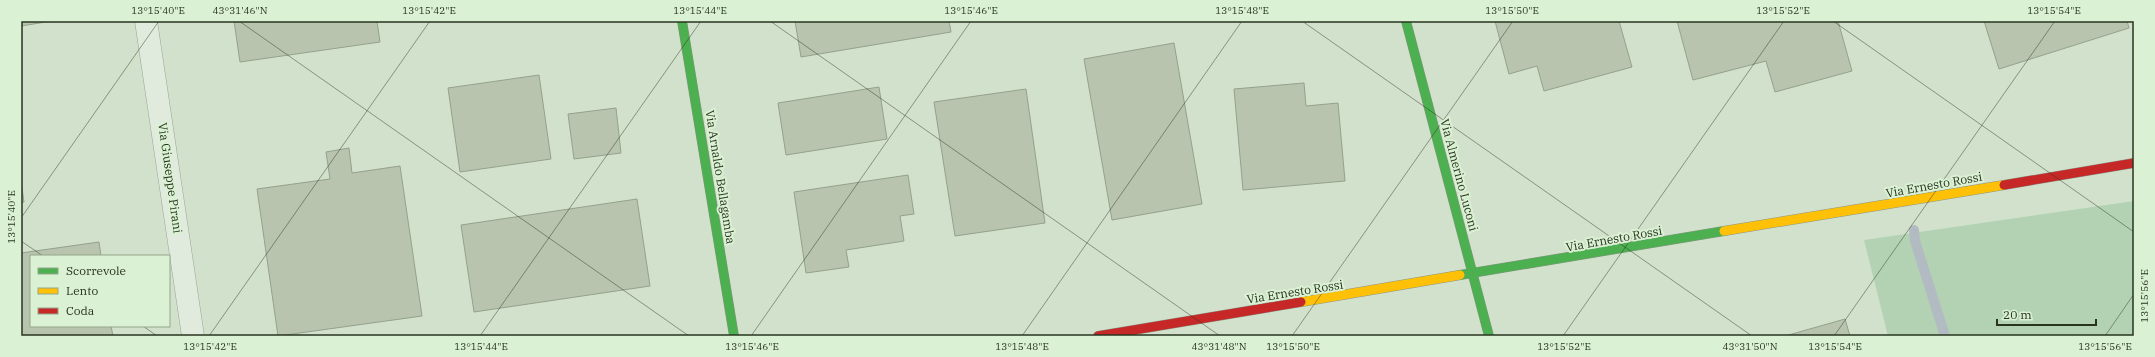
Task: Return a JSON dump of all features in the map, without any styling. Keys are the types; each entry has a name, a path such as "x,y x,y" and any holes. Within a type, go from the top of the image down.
{"street":[{"name":"Via Giuseppe Pirani","path":"146,21 193,336"},
{"name":"Via Arnaldo Bellagamba","path":"682,21 734,336"},
{"name":"Via Almerino Luconi","path":"1406,21 1489,336"},
{"name":"Via Ernesto Rossi","path":"1098,336 1473,275 2134,163"}],"green space":[{"path":"2134,201 2134,336 1888,336 1864,240"}],"building":[{"path":"21,21 52,21 21,26"},
{"path":"234,21 377,21 380,42 240,62"},
{"path":"795,21 949,21 951,32 801,57"},
{"path":"1495,21 1619,21 1632,67 1544,91 1537,66 1509,74"},
{"path":"1677,21 1838,21 1852,71 1775,92 1766,61 1693,80"},
{"path":"1984,21 2127,21 2129,28 1999,69"},
{"path":"1174,43 1202,204 1112,220 1084,59"},
{"path":"539,75 551,159 460,172 448,88"},
{"path":"1304,83 1306,106 1338,103 1345,181 1243,190 1234,89"},
{"path":"879,87 887,139 786,155 778,103"},
{"path":"1026,89 1045,223 955,236 934,102"},
{"path":"616,108 621,153 574,159 568,114"},
{"path":"349,148 352,173 400,166 422,316 278,336 257,189 330,179 326,152"},
{"path":"908,175 914,214 900,216 904,241 846,250 849,267 806,273 794,192"},
{"path":"21,181 24,202 21,203"},
{"path":"637,199 650,286 474,312 461,225"},
{"path":"99,242 101,255 30,255 30,327 111,327 113,336 21,336 21,253"},
{"path":"1845,319 1850,336 1785,336"}],"waterway":[{"path":"1914,230 1915,241 1945,336"}],"traffic: fast":[{"path":"682,21 734,336"},
{"path":"1406,21 1489,336"},
{"path":"1460,275 1724,231"}],"traffic: slow":[{"path":"1724,231 2004,185"},
{"path":"1301,302 1460,275"}],"traffic: jam":[{"path":"2004,185 2134,163"},
{"path":"1098,336 1301,302"}]}
